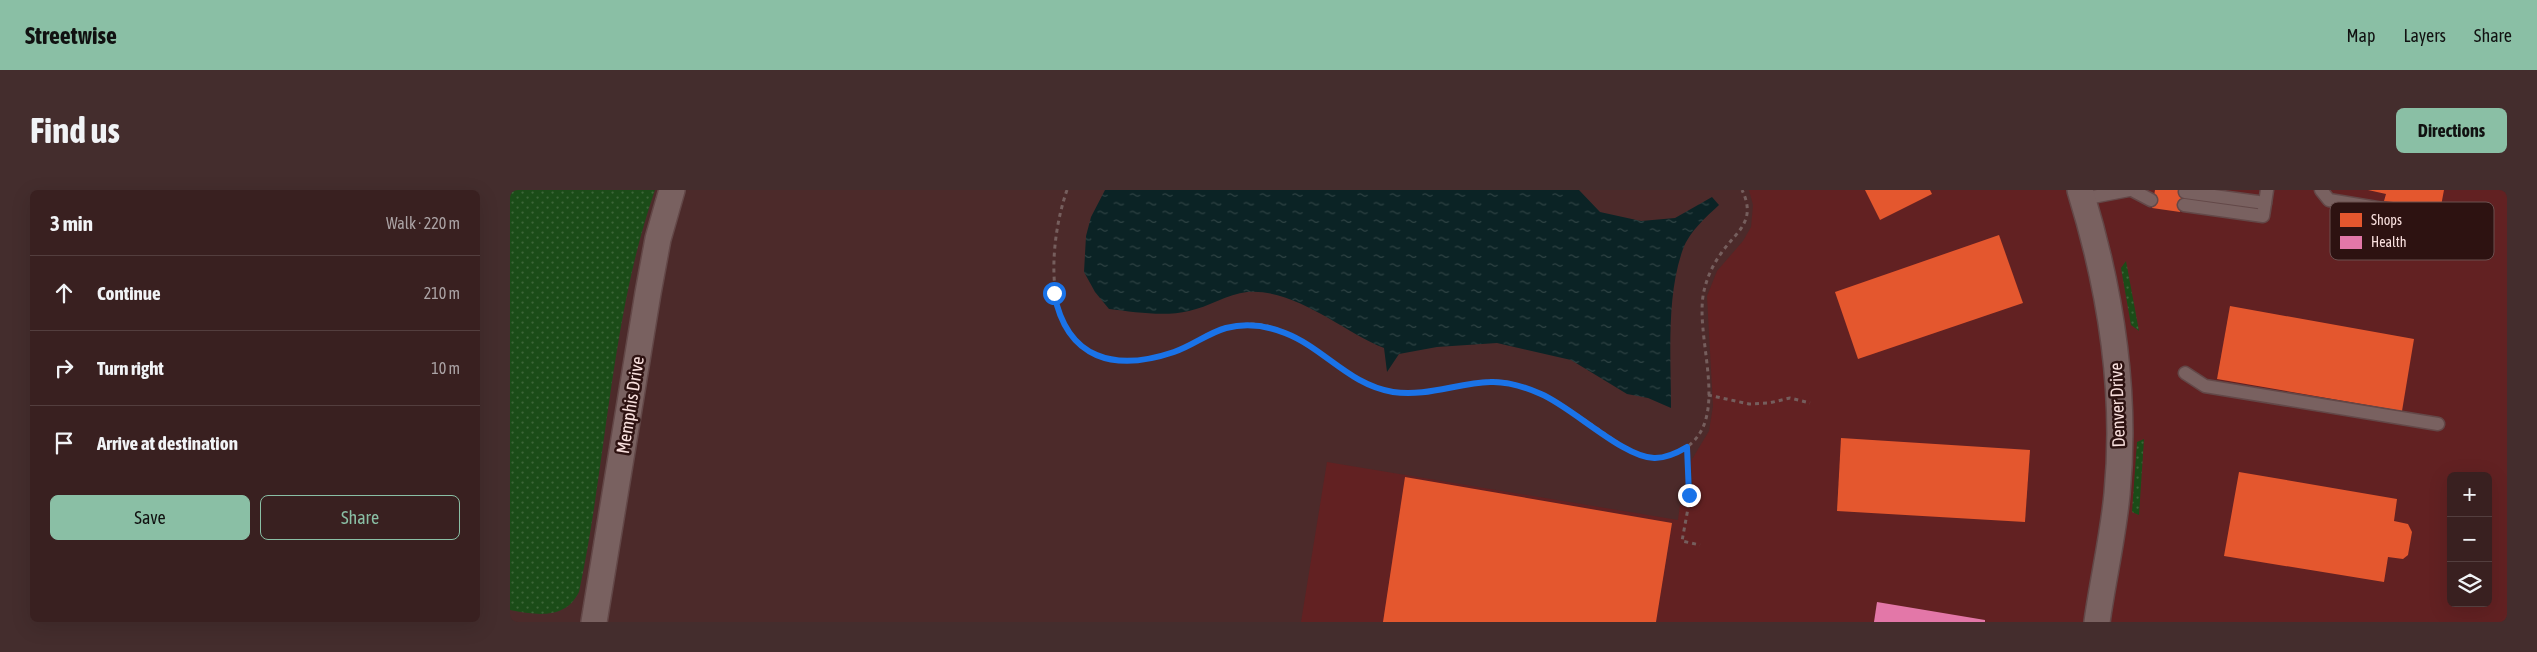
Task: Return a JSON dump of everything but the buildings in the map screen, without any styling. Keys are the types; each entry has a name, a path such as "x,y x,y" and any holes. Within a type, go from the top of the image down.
{"street":[{"name":"Memphis Drive","path":"594,622 648,293 658,239 672,190"},
{"name":"Denver Drive","path":"2081,194 2110,311 2117,366 2119,420 2117,493 2097,622"}],"lane":[{"path":"2081,194 2130,190 2151,200"},
{"path":"2184,205 2263,216 2267,190"},
{"path":"2321,190 2329,200 2341,202"},
{"path":"2186,192 2265,203"},
{"path":"2185,372 2205,386 2438,424"}],"path":[{"path":"1067,190 1060,211 1054,248 1053,275 1057,305 1060,316 1077,344 1100,357 1119,361 1139,360 1174,352 1224,329 1255,324 1287,334 1340,369 1370,386 1408,394 1490,382 1504,382 1543,394 1634,453 1655,458 1676,453 1687,447 1701,433 1706,419 1708,395 1702,305 1704,289 1720,254 1741,232 1746,220 1747,209 1742,190"},
{"path":"1708,395 1749,404 1769,403 1790,398 1810,403"},
{"path":"1687,447 1689,503 1682,541 1700,545"}],"shaded area":[{"path":"1749,190 2507,190 2507,622 1301,622 1327,462 1678,520 1680,505 1694,507 1691,461 1709,431 1713,406 1707,296 1717,271 1743,241 1751,227 1753,205"}],"green space":[{"path":"510,190 655,190 640,238 628,288 579,592 566,607 558,611 540,614 510,610"},
{"path":"2126,261 2139,331 2131,325 2121,268"},
{"path":"2144,439 2139,515 2132,512 2137,442"}],"water":[{"path":"1105,190 1579,190 1600,212 1641,221 1675,218 1712,197 1719,205 1698,225 1689,237 1683,249 1678,267 1674,287 1671,327 1671,408 1648,398 1627,394 1571,360 1497,343 1437,347 1399,354 1387,372 1384,348 1300,303 1265,293 1240,293 1196,309 1170,314 1109,309 1095,292 1084,272 1086,236 1091,217"}],"route":[{"path":"1054,293 1060,316 1077,344 1100,357 1119,361 1139,360 1174,352 1224,329 1255,324 1287,334 1315,350 1356,379 1370,386 1392,392 1408,394 1490,382 1518,385 1543,394 1567,408 1634,453 1655,458 1676,453 1687,447 1689,495"}]}
